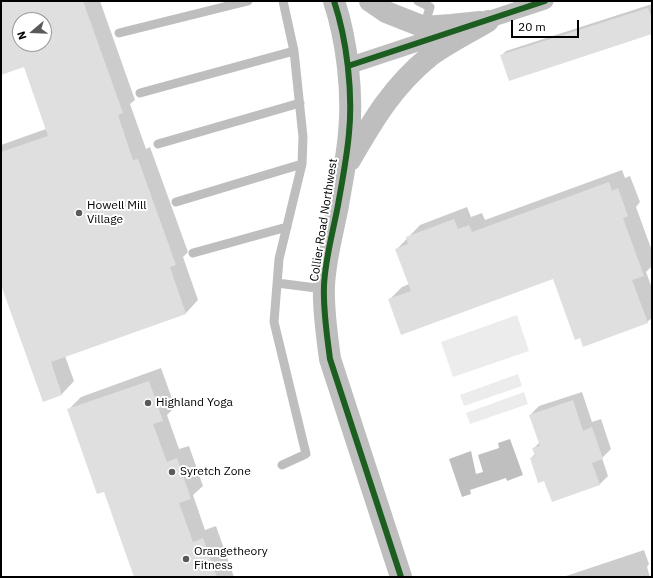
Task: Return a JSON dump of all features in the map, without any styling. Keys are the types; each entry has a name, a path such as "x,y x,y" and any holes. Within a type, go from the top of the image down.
{"street":[{"name":"Collier Road Northwest","path":"334,1 348,66 350,98 349,133 328,254 324,289 325,323 330,359 402,577"},
{"path":"370,1 386,12 424,27 488,21"},
{"path":"348,66 545,1"},
{"path":"343,172 375,116 404,80 431,56 488,21"}],"lane":[{"path":"119,32 248,1"},
{"path":"282,465 306,454 274,322 279,259 302,164 304,137 294,51 283,1"},
{"path":"418,1 430,7 424,27"},
{"path":"140,93 294,51"},
{"path":"158,144 300,103"},
{"path":"176,202 302,164"},
{"path":"193,253 287,227"},
{"path":"278,283 324,289"}],"shaded area":[{"path":"517,315 529,351 453,377 441,342"},
{"path":"518,374 522,386 464,406 460,395"},
{"path":"524,392 528,404 470,424 466,413"},
{"path":"510,439 523,475 507,481 506,478 470,490 471,494 462,497 449,459 471,451 476,474 483,472 478,455 499,448 498,443"}],"building":[{"name":"Howell Mill Village","path":"1,1 83,1 123,113 118,115 133,160 138,159 176,265 170,267 186,314 51,362 62,395 43,402 1,285 1,152 48,136 24,67 1,75"},
{"path":"648,8 652,19 652,34 509,81 500,55"},
{"path":"609,182 612,191 618,188 628,216 623,218 644,276 632,280 648,323 583,347 580,338 575,340 553,279 401,335 388,299 411,291 395,249 408,244 406,237 454,219 458,229 469,225 472,232"},
{"path":"149,381 163,421 153,424 167,462 177,458 191,499 179,503 193,542 203,538 217,577 134,577 104,492 97,494 67,409"},
{"path":"573,400 583,431 592,427 603,459 592,463 600,485 552,502 544,481 538,483 530,458 535,456 532,448 540,446 529,415"}],"cycle path":[{"path":"334,1 339,16 346,49 350,117 344,169 324,286 324,305 330,359 401,577"},
{"path":"348,66 545,1"}],"place":[{"name":"Howell Mill Village","path":"79,213"},
{"name":"Highland Yoga","path":"148,403"},
{"name":"Syretch Zone","path":"172,472"},
{"name":"Orangetheory Fitness","path":"186,559"}]}
